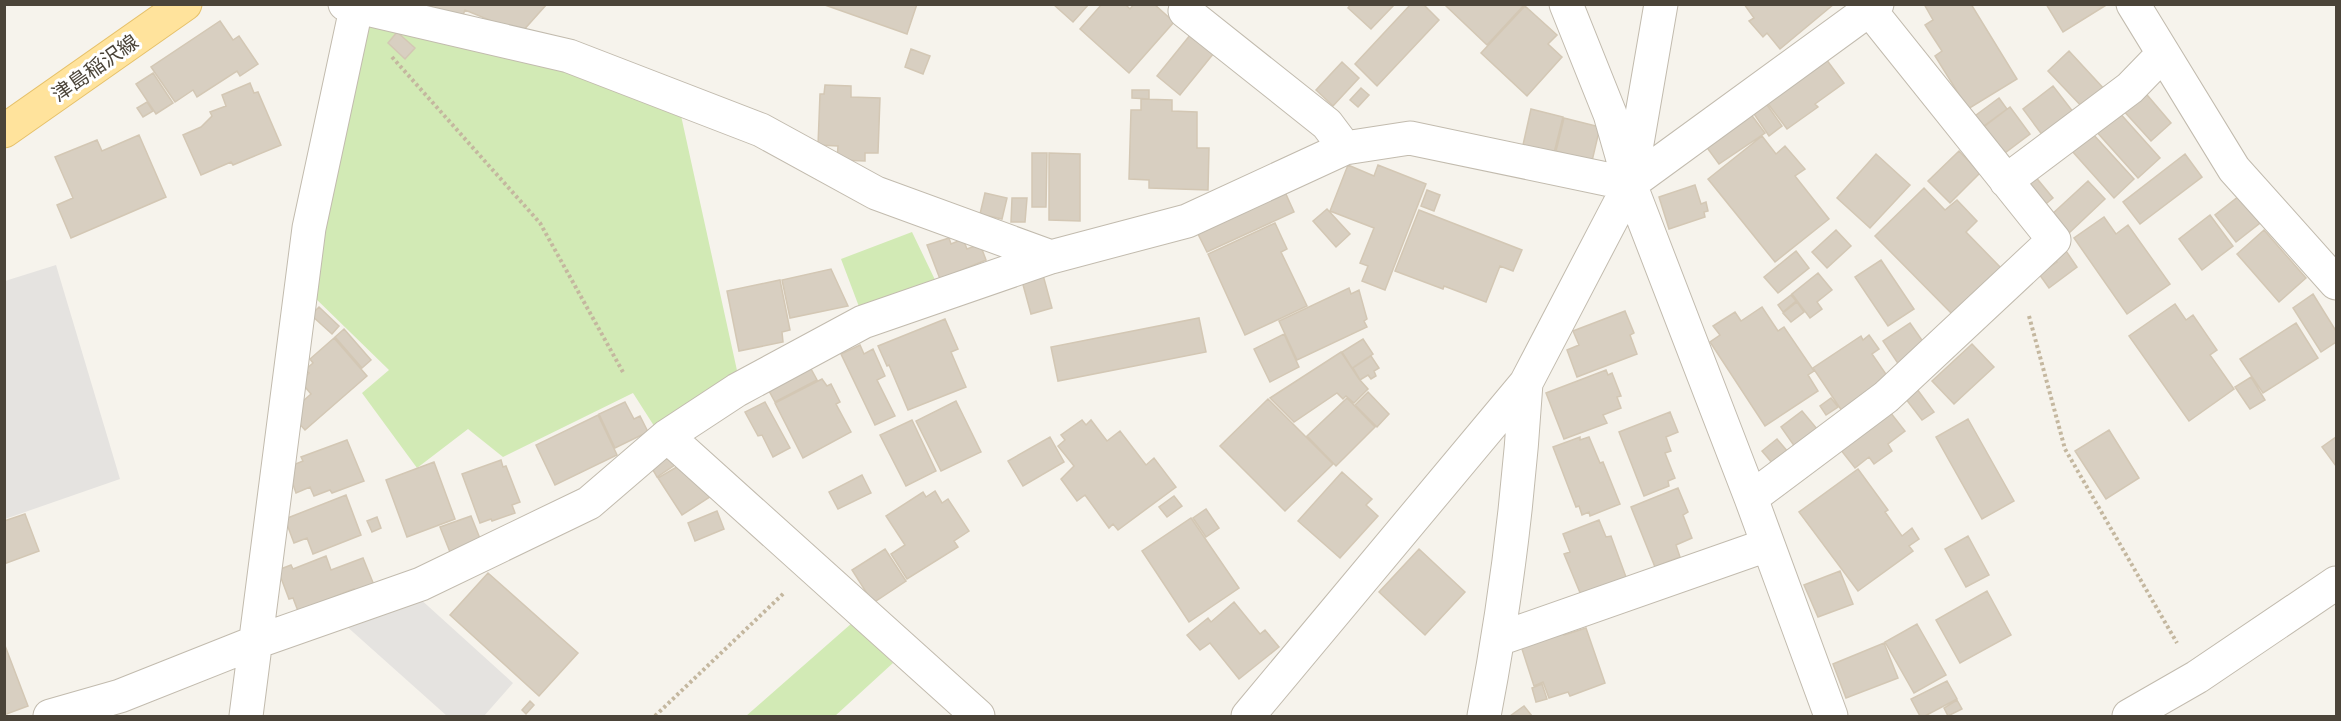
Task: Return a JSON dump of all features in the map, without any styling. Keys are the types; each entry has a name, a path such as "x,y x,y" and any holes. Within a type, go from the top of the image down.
{"main road":[{"name":"津島稲沢線","path":"4,131 185,4"}],"street":[{"path":"1566,4 1610,114 1630,184 1751,498 1831,717"},
{"path":"1248,717 1526,383 1630,184 1661,4"},
{"path":"2133,4 2234,169 2337,284"},
{"path":"50,717 120,696 256,642 421,584 589,503 667,436 737,390 863,322 1051,257 1187,221 1345,148 1410,138 1630,184 1873,7 2054,240 1886,398 1751,498"},
{"path":"246,717 309,228 354,8 569,56 761,130 876,194 1051,257"},
{"path":"1185,11 1327,124 1345,148"},
{"path":"2006,181 2130,88 2163,54"},
{"path":"1484,717 1499,639 1522,450 1526,383"},
{"path":"667,436 978,717"},
{"path":"1499,639 1767,545"},
{"path":"2129,717 2197,677 2337,583"}],"path":[{"path":"354,8 540,223 624,374"},
{"path":"2010,281 2023,295 2065,449 2197,677"},
{"path":"655,717 811,567"}],"green space":[{"path":"370,21 579,68 680,111 738,375 656,429 633,393 503,457 468,429 417,468 362,393 389,370 311,294"},
{"path":"912,232 937,284 861,312 841,259"},
{"path":"852,623 893,663 835,716 746,716"}],"shaded area":[{"path":"56,265 120,479 5,519 5,281"},
{"path":"418,597 513,683 484,716 447,716 344,624"}],"building":[{"path":"433,4 547,4 521,33 465,10 461,20 432,7"},
{"path":"822,4 917,4 907,34"},
{"path":"1053,4 1089,4 1073,22"},
{"path":"1102,4 1125,4 1130,9 1134,4 1154,4 1174,22 1129,73 1080,29"},
{"path":"1351,4 1395,4 1371,29 1348,8"},
{"path":"1411,4 1423,4 1439,20 1377,86 1355,64"},
{"path":"1448,4 1525,4 1487,45 1446,6"},
{"path":"1744,4 1834,4 1780,49 1767,33 1763,37 1749,21 1754,18"},
{"path":"1924,4 1971,4 2017,79 1968,109 1935,56 1942,51 1925,25 1933,20"},
{"path":"2046,4 2108,4 2063,32"},
{"path":"1525,6 1557,35 1548,44 1562,57 1527,96 1481,53"},
{"path":"220,21 233,40 239,36 258,64 240,76 237,71 197,97 193,90 175,102 151,67"},
{"path":"1195,29 1218,48 1180,95 1157,76"},
{"path":"397,32 415,48 405,59 388,43"},
{"path":"911,49 930,56 923,74 905,67"},
{"path":"2069,51 2106,91 2085,110 2048,71"},
{"path":"1826,59 1844,83 1815,104 1818,107 1787,129 1766,101"},
{"path":"1342,62 1359,78 1333,106 1316,90"},
{"path":"153,73 173,103 156,114 136,84"},
{"path":"250,83 254,93 258,92 281,145 233,165 231,162 201,175 183,135 201,127 212,116 210,112 226,106 222,95"},
{"path":"825,85 851,86 851,97 880,98 878,153 865,153 865,161 837,160 838,146 818,145 820,94 824,94"},
{"path":"2053,86 2074,113 2043,136 2023,109"},
{"path":"1361,88 1369,95 1358,107 1350,100"},
{"path":"2142,89 2171,123 2151,141 2121,108"},
{"path":"1132,90 1149,90 1149,99 1132,98"},
{"path":"1999,98 2007,109 1981,128 1972,118"},
{"path":"1141,99 1172,100 1172,111 1197,112 1197,148 1209,148 1208,190 1149,188 1149,180 1129,179 1131,110 1141,110"},
{"path":"147,102 153,111 143,117 137,108"},
{"path":"1765,102 1782,126 1769,136 1752,111"},
{"path":"2010,107 2030,134 2001,156 1981,129"},
{"path":"1531,109 1563,117 1554,153 1523,145"},
{"path":"2117,110 2160,158 2138,178 2095,130"},
{"path":"1750,113 1765,133 1719,164 1705,145"},
{"path":"1564,118 1600,127 1592,161 1556,151"},
{"path":"2092,133 2134,179 2114,198 2072,151"},
{"path":"139,135 166,197 71,238 57,205 73,198 55,157 97,140 102,151"},
{"path":"1762,136 1776,154 1785,146 1805,169 1795,176 1829,219 1775,262 1708,179"},
{"path":"1959,151 1980,173 1950,203 1928,181"},
{"path":"1032,153 1047,153 1046,207 1032,207"},
{"path":"1049,153 1080,154 1080,221 1049,220"},
{"path":"1876,154 1910,185 1870,228 1837,198"},
{"path":"2185,154 2202,177 2140,224 2123,202"},
{"path":"1348,165 1374,176 1378,165 1426,184 1385,290 1362,281 1368,266 1360,263 1374,228 1330,211"},
{"path":"2034,175 2053,198 2041,208 2022,185"},
{"path":"2088,181 2105,199 2067,235 2050,216"},
{"path":"1695,185 1701,204 1706,202 1708,211 1704,212 1705,217 1669,229 1659,197"},
{"path":"1924,188 1945,210 1957,200 1977,221 1966,232 2002,269 1954,316 1875,236"},
{"path":"1427,190 1440,195 1434,211 1421,206"},
{"path":"1285,192 1294,212 1207,252 1197,232"},
{"path":"985,193 1007,198 1002,219 980,214"},
{"path":"2239,196 2260,223 2236,242 2215,215"},
{"path":"1012,198 1027,198 1025,222 1011,222"},
{"path":"1327,209 1350,234 1336,247 1313,221"},
{"path":"1419,210 1522,250 1513,271 1500,266 1486,302 1395,271"},
{"path":"2210,215 2233,246 2202,270 2179,239"},
{"path":"2104,217 2116,234 2128,225 2170,284 2127,314 2074,238"},
{"path":"1275,223 1287,249 1281,252 1307,306 1245,335 1208,254"},
{"path":"1836,230 1851,246 1827,268 1812,252"},
{"path":"2264,230 2306,278 2279,302 2237,254"},
{"path":"949,238 951,244 963,239 967,249 980,244 986,260 940,279 927,245"},
{"path":"2064,248 2077,267 2049,288 2039,274 2057,262 2053,256"},
{"path":"1796,251 1809,268 1778,293 1764,277"},
{"path":"1881,260 1914,309 1888,326 1855,277"},
{"path":"831,269 848,306 790,318 782,280"},
{"path":"1818,273 1832,290 1817,302 1822,309 1810,318 1792,294"},
{"path":"1043,275 1052,308 1031,314 1022,281"},
{"path":"780,280 790,330 782,332 783,342 739,351 727,291"},
{"path":"1349,288 1351,294 1359,290 1367,327 1297,360 1279,321"},
{"path":"2313,294 2336,331 2336,342 2321,352 2293,308"},
{"path":"1791,295 1796,301 1783,312 1778,305"},
{"path":"1797,302 1804,312 1791,322 1783,313"},
{"path":"2175,304 2186,320 2193,315 2217,350 2210,355 2234,389 2189,421 2129,336"},
{"path":"319,307 339,326 332,334 311,315"},
{"path":"1762,307 1778,331 1784,327 1814,371 1808,375 1818,391 1765,426 1710,342 1720,335 1713,326 1735,312 1741,321"},
{"path":"1625,311 1634,333 1630,335 1637,354 1577,377 1567,350 1579,345 1573,331"},
{"path":"1199,318 1206,352 1058,381 1051,347"},
{"path":"945,319 958,349 951,352 966,387 908,410 889,365 887,366 878,346"},
{"path":"1910,323 1926,346 1899,365 1883,341"},
{"path":"2296,323 2318,358 2263,393 2240,359"},
{"path":"344,329 371,360 362,368 335,337"},
{"path":"1284,334 1299,367 1270,382 1254,349"},
{"path":"1869,335 1879,349 1872,354 1890,380 1842,411 1813,368 1861,336 1863,340"},
{"path":"334,338 367,376 305,430 295,419 296,407 311,394 300,381 309,373 305,370 313,363 310,359"},
{"path":"1363,339 1373,354 1352,368 1342,352"},
{"path":"1972,344 1994,367 1954,404 1932,381"},
{"path":"860,345 864,354 873,349 885,376 877,380 895,416 875,425 841,354"},
{"path":"1341,352 1368,389 1354,403 1346,396 1343,399 1337,393 1294,422 1270,398"},
{"path":"1371,356 1379,368 1374,371 1376,376 1371,379 1368,375 1360,380 1353,368"},
{"path":"810,367 817,380 775,402 768,389"},
{"path":"1606,370 1608,375 1612,373 1621,396 1617,397 1621,408 1603,415 1607,423 1564,439 1546,393"},
{"path":"2251,377 2265,400 2250,409 2235,387"},
{"path":"822,379 827,386 831,384 840,402 836,404 851,432 803,458 775,403"},
{"path":"1917,389 1934,412 1922,420 1905,398"},
{"path":"1368,392 1389,414 1377,427 1355,405"},
{"path":"1347,398 1375,427 1336,466 1307,436"},
{"path":"1831,398 1838,407 1826,415 1820,406"},
{"path":"1268,399 1333,464 1285,511 1220,446"},
{"path":"956,401 981,452 941,471 916,421"},
{"path":"625,402 634,419 640,416 648,432 615,448 599,414"},
{"path":"765,402 790,448 773,457 762,435 758,436 745,412"},
{"path":"1802,411 1818,430 1795,447 1781,427"},
{"path":"1670,412 1678,432 1666,437 1671,451 1665,453 1675,478 1668,481 1669,486 1644,496 1619,432"},
{"path":"1890,412 1905,431 1888,444 1892,451 1874,464 1869,457 1855,468 1840,449"},
{"path":"598,415 617,455 555,485 536,445"},
{"path":"1968,419 2014,501 1982,519 1936,437"},
{"path":"912,420 936,471 906,486 880,435"},
{"path":"1082,420 1086,425 1091,420 1107,441 1120,431 1146,465 1154,458 1176,487 1118,530 1113,524 1109,528 1085,495 1077,501 1061,479 1074,466 1058,446 1065,440 1061,435"},
{"path":"2109,430 2139,478 2106,499 2075,451"},
{"path":"1050,437 1064,462 1023,486 1008,461"},
{"path":"1580,437 1580,440 1589,437 1600,463 1603,462 1620,504 1590,516 1589,512 1582,515 1579,506 1576,507 1553,447"},
{"path":"2336,437 2336,466 2322,447"},
{"path":"1777,439 1788,452 1773,464 1762,451"},
{"path":"347,440 364,481 332,493 330,490 314,496 310,487 296,493 288,470 295,468 293,465 303,461 301,457"},
{"path":"671,457 678,463 657,477 650,465"},
{"path":"501,460 503,467 506,466 520,502 512,505 515,513 480,523 462,474"},
{"path":"434,462 455,519 407,537 386,480"},
{"path":"680,465 713,495 682,515 658,478"},
{"path":"1858,469 1888,510 1885,512 1902,536 1912,528 1919,539 1909,546 1913,551 1858,591 1799,512"},
{"path":"1342,472 1372,499 1366,505 1378,516 1340,558 1298,521"},
{"path":"862,475 871,493 838,509 829,492"},
{"path":"1678,488 1688,512 1683,515 1692,538 1676,545 1680,557 1655,567 1631,507"},
{"path":"935,491 942,503 948,499 969,531 954,541 958,547 907,579 891,554 905,545 886,516 923,492 926,497"},
{"path":"346,495 361,535 313,554 307,538 294,543 285,519"},
{"path":"1174,496 1182,506 1167,517 1159,507"},
{"path":"1206,509 1219,528 1206,537 1193,518"},
{"path":"717,511 724,529 695,541 688,523"},
{"path":"25,514 39,551 4,564 4,521"},
{"path":"471,516 481,541 450,552 440,527"},
{"path":"377,517 381,528 372,532 367,521"},
{"path":"1191,518 1239,588 1189,622 1142,551"},
{"path":"1599,520 1606,537 1611,536 1626,577 1581,595 1564,554 1570,552 1563,534"},
{"path":"1968,536 1989,575 1966,587 1945,549"},
{"path":"885,549 906,581 873,603 852,570"},
{"path":"1419,549 1465,592 1425,635 1379,592"},
{"path":"326,556 331,570 363,558 374,585 356,592 354,589 298,611 293,598 289,599 278,570 291,565 293,569"},
{"path":"1840,571 1853,604 1818,617 1804,585"},
{"path":"488,573 578,653 539,696 450,615"},
{"path":"1987,591 2011,635 1960,663 1936,620"},
{"path":"1234,602 1260,634 1265,630 1279,647 1239,679 1210,643 1200,650 1187,635 1208,618 1211,622"},
{"path":"1917,624 1946,675 1914,693 1885,642"},
{"path":"1586,628 1605,683 1570,696 1568,692 1549,698 1543,682 1534,686 1521,646 1563,632 1564,635"},
{"path":"4,643 28,706 4,715"},
{"path":"1884,643 1898,678 1846,698 1833,664"},
{"path":"1947,681 1957,699 1925,716 1920,716 1911,699"},
{"path":"1542,684 1547,699 1536,702 1532,688"},
{"path":"1957,700 1962,709 1948,716 1944,708"},
{"path":"530,701 534,705 526,714 522,710"},
{"path":"1524,706 1532,716 1510,716"}]}
